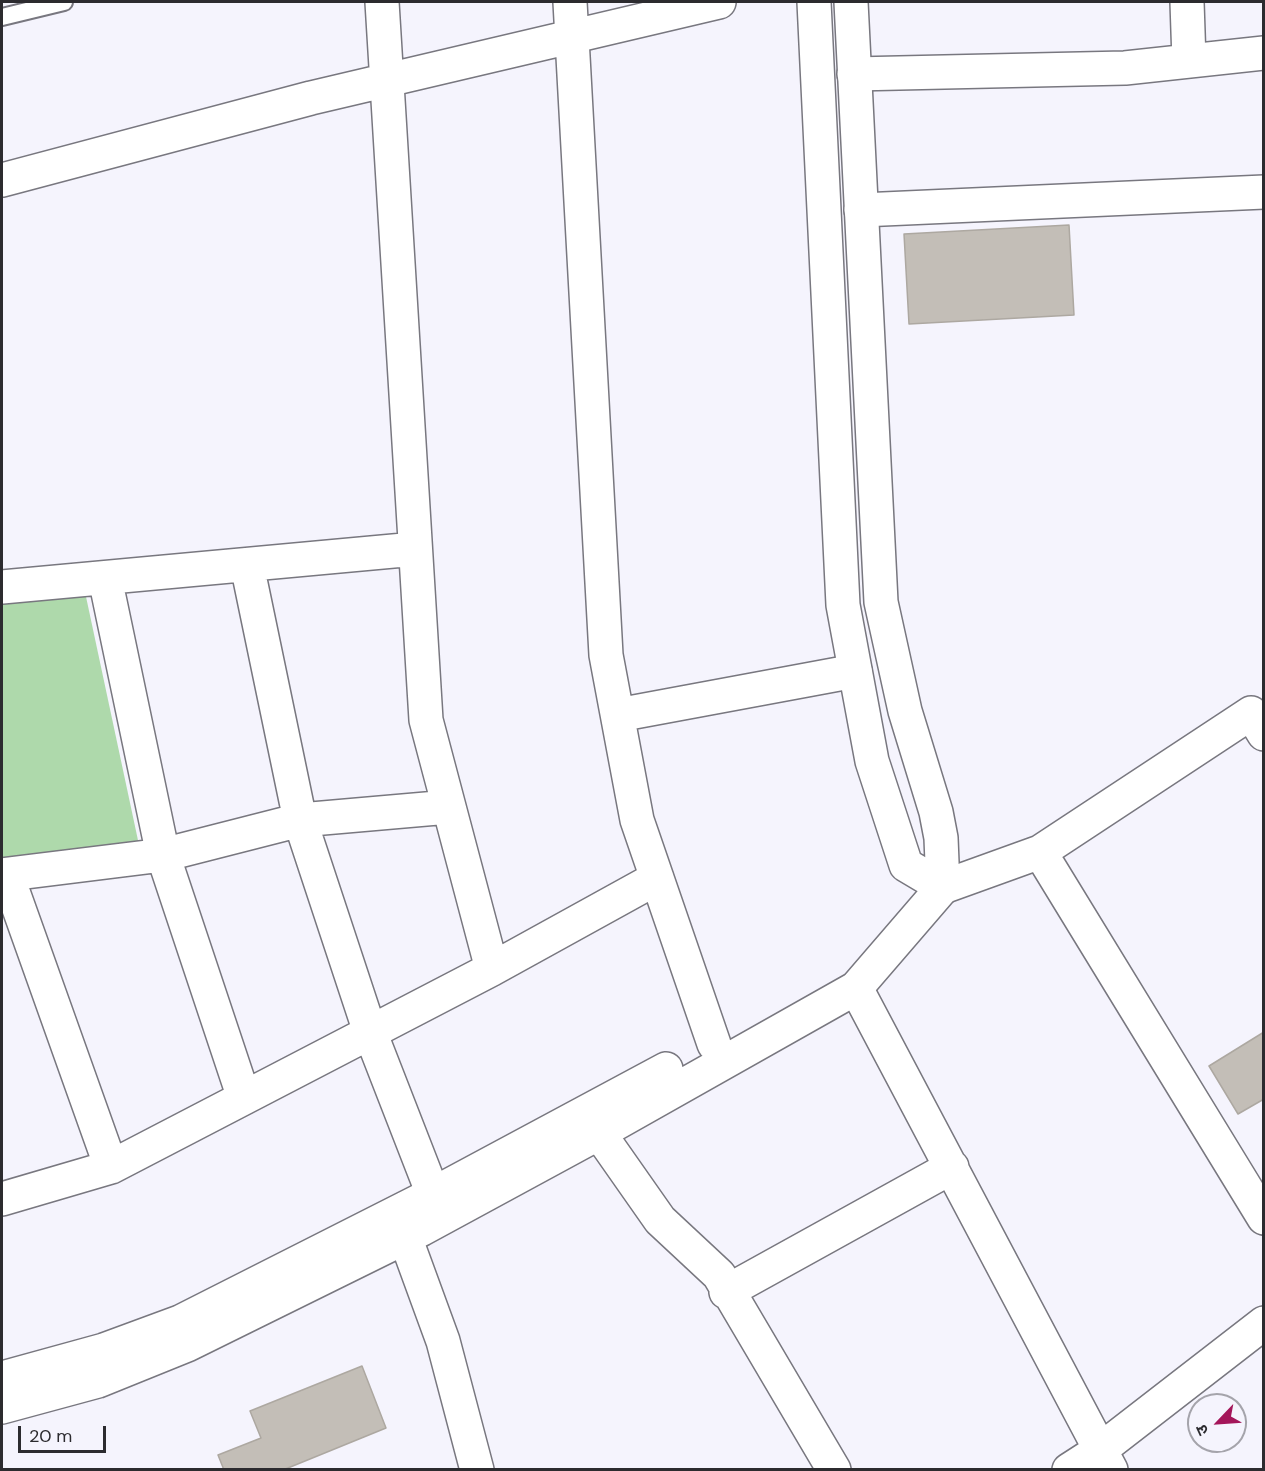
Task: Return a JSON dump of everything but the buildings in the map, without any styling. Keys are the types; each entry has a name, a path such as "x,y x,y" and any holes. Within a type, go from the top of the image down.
{"street":[{"path":"382,2 385,81 426,720 492,969"},
{"path":"570,2 606,655 638,820 714,1044"},
{"path":"2,180 385,81 719,2"},
{"path":"814,2 843,605 872,761 906,865 943,887"},
{"path":"851,2 880,602 905,711 936,812 941,838 943,887"},
{"path":"1187,2 1189,61"},
{"path":"854,74 1125,68 1263,53"},
{"path":"861,210 1263,192"},
{"path":"2,587 415,549"},
{"path":"248,565 300,820 370,1032 433,1194"},
{"path":"105,578 163,855 244,1098"},
{"path":"618,715 855,672"},
{"path":"2,1407 98,1381 187,1345 405,1237 599,1133 865,979 943,887 1040,852 1259,717"},
{"path":"111,1167 4,875 163,855 300,820 449,807"},
{"path":"1040,852 1263,1218"},
{"path":"2,1199 111,1167 492,969 657,878"},
{"path":"2,1378 104,1350 180,1322 433,1194 827,984 865,979"},
{"path":"865,979 952,1167 1105,1460"},
{"path":"599,1133 660,1220 719,1275 726,1292 834,1470"},
{"path":"726,1292 952,1167"},
{"path":"405,1237 444,1341 477,1470"},
{"path":"1069,1470 1105,1460 1263,1323"}],"lane":[{"path":"2,17 64,2"}],"green space":[{"path":"85,592 139,845 2,861 2,599"}]}
